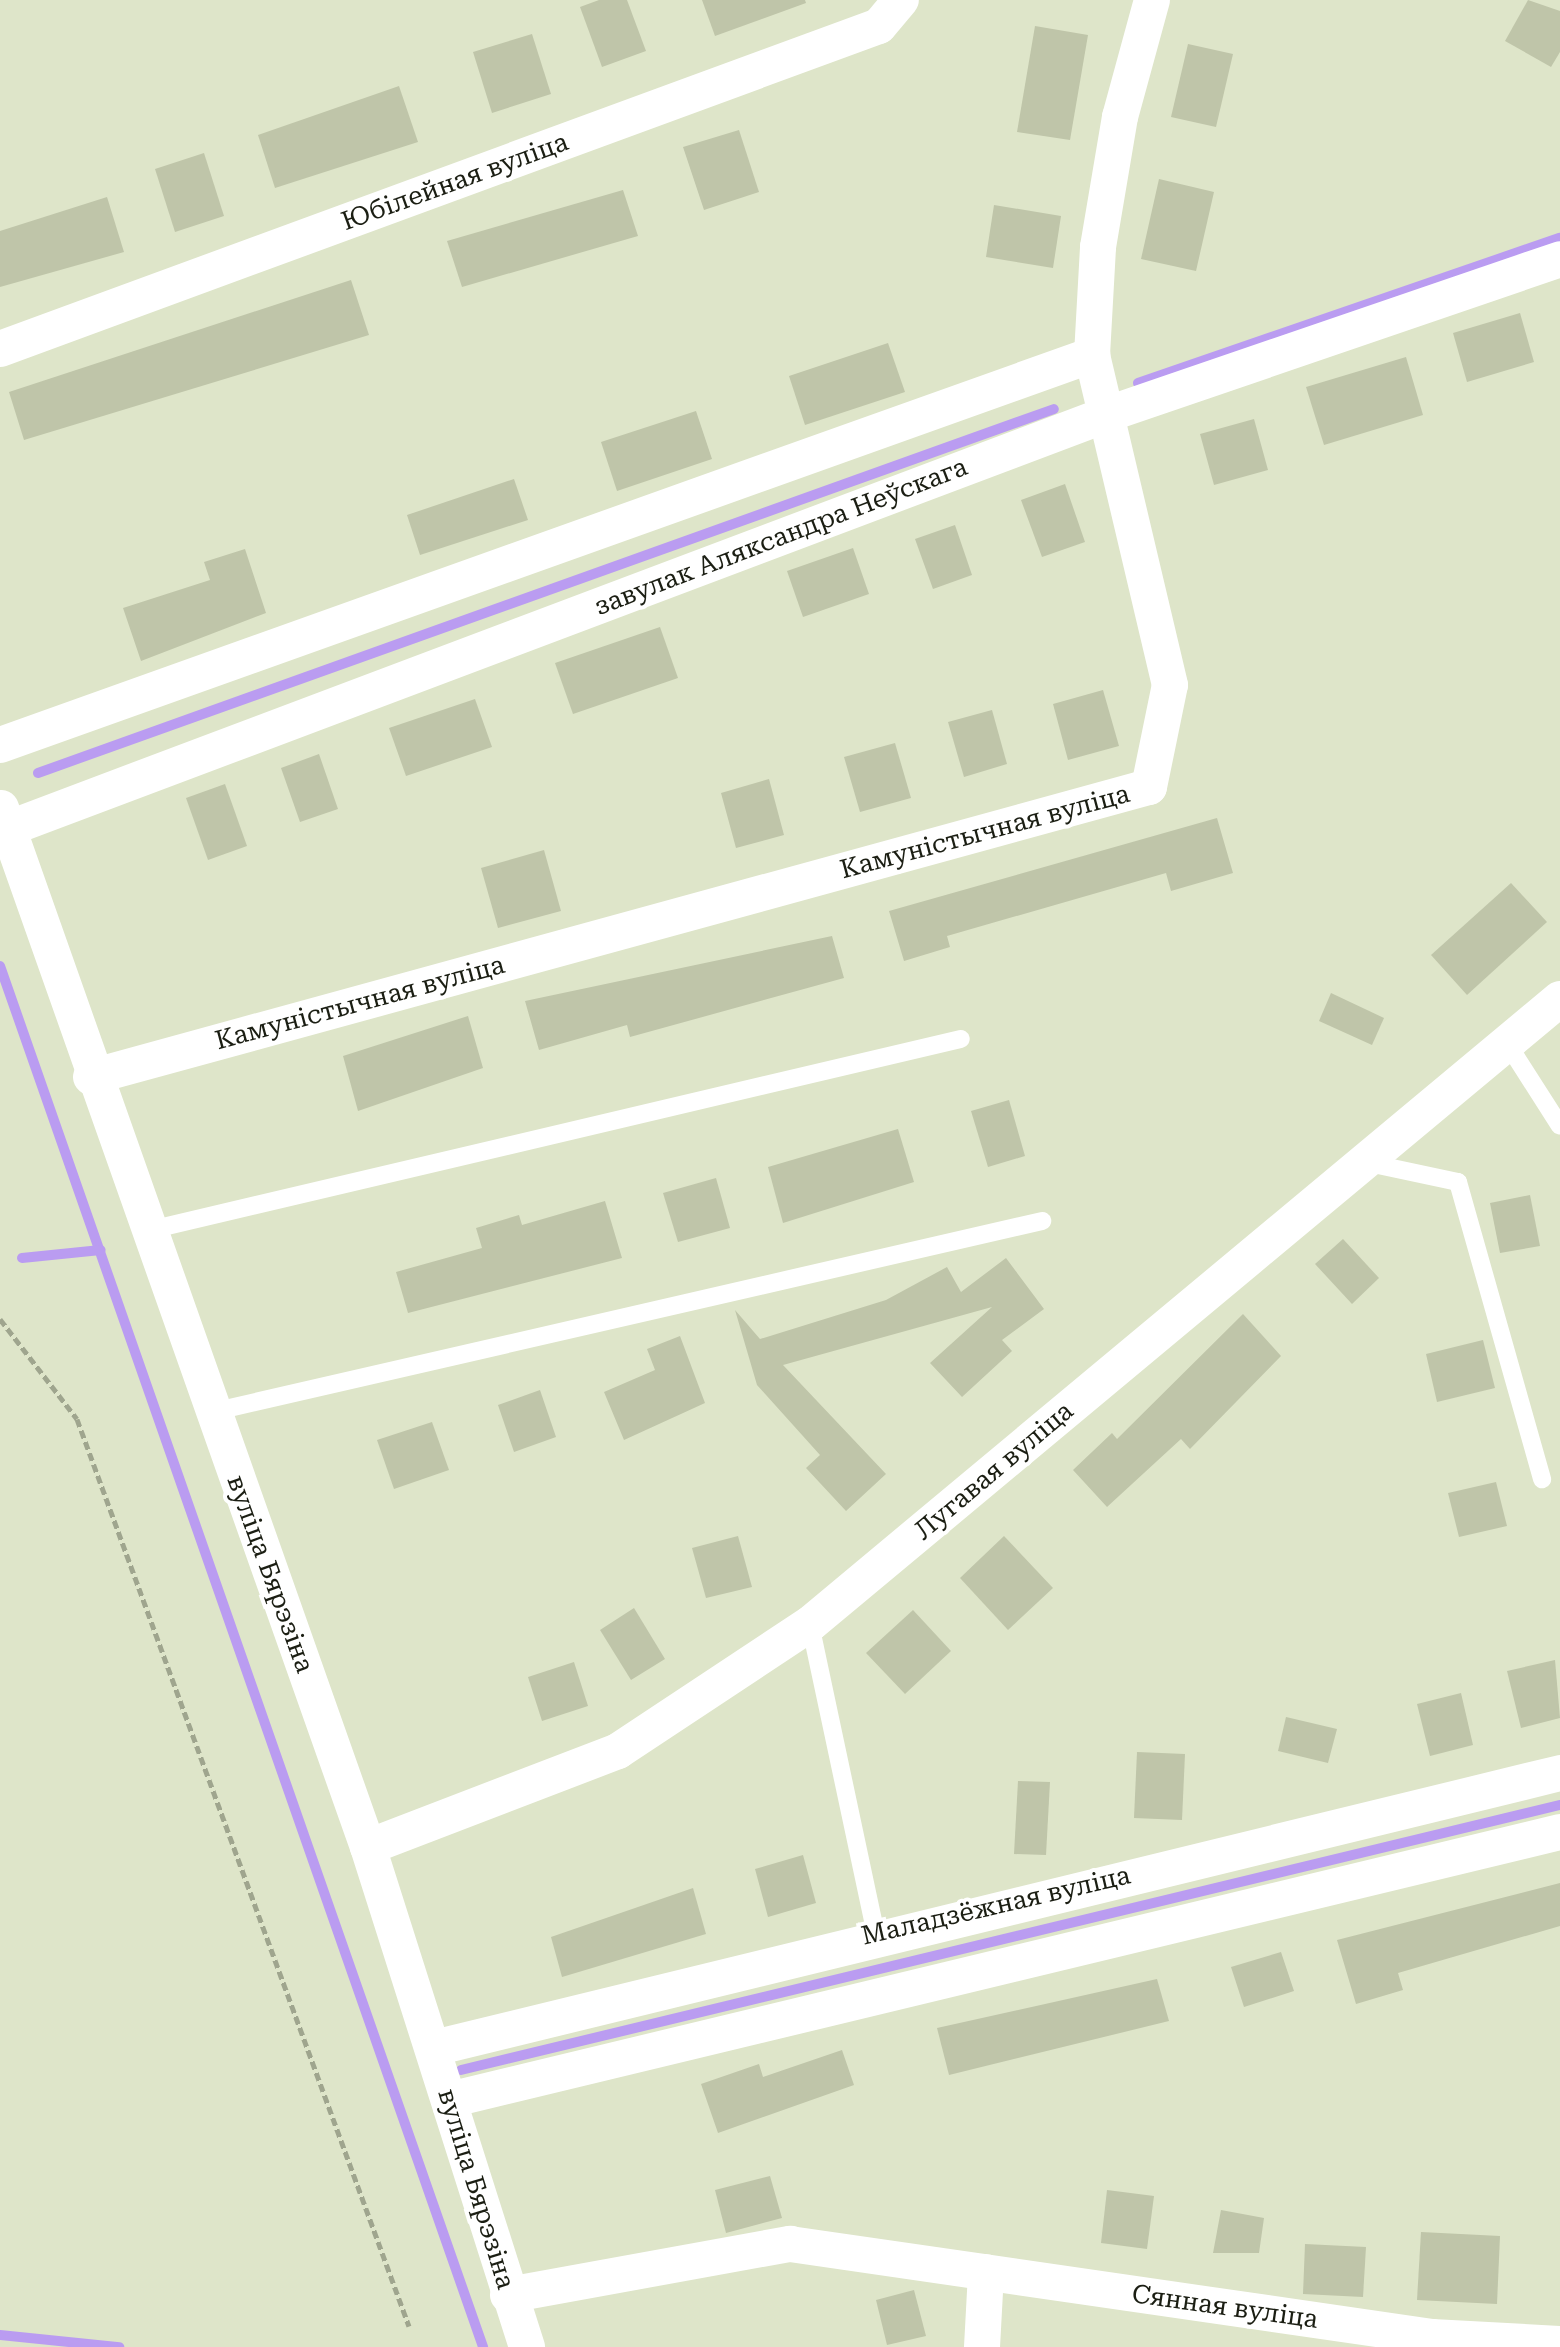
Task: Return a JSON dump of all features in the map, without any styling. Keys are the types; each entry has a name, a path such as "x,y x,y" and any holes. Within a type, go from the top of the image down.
{"street":[{"name":"Юбілейная вуліца","path":"0,349 879,26 901,0"},
{"name":"Камуністычная вуліца","path":"91,1077 1149,787 1170,685 1092,355 1098,247 1120,117 1152,0"},
{"name":"завулак Аляксандра Неўскага","path":"4,818 1108,414 1560,259"},
{"path":"0,745 1092,355"},
{"name":"вуліца Бярэзіна","path":"4,818 91,1077 368,1847 527,2347"},
{"name":"Лугавая вуліца","path":"368,1847 618,1751 810,1624 1560,999"},
{"name":"Маладзёжная вуліца","path":"434,2048 876,1934 1560,1773"},
{"path":"449,2100 1560,1832"},
{"name":"Сянная вуліца","path":"508,2295 790,2244 1432,2337 1560,2344"},
{"path":"982,2347 986,2272"}],"lane":[{"path":"146,1231 961,1039"},
{"path":"1507,1043 1560,1126"},
{"path":"1364,1162 1458,1182 1542,1479"},
{"path":"212,1412 1042,1221"},
{"path":"810,1624 876,1934"}],"path":[{"path":"0,1319 77,1419 409,2326"}],"building":[{"path":"599,0 627,0 646,51 602,67 580,7"},
{"path":"702,0 805,0 806,3 715,36"},
{"path":"1528,0 1560,11 1560,52 1551,67 1505,41"},
{"path":"1035,26 1088,35 1070,140 1017,132"},
{"path":"532,34 551,94 492,113 473,52"},
{"path":"1188,44 1233,54 1216,127 1171,117"},
{"path":"399,86 418,142 275,188 258,135"},
{"path":"739,130 759,192 704,210 683,147"},
{"path":"204,153 224,216 175,232 155,169"},
{"path":"1159,179 1214,192 1196,271 1141,259"},
{"path":"623,190 638,236 462,287 447,241"},
{"path":"107,197 124,252 0,287 0,231"},
{"path":"994,205 1061,216 1053,268 986,257"},
{"path":"351,280 369,335 24,440 9,392"},
{"path":"1520,313 1534,362 1467,382 1453,333"},
{"path":"888,343 905,392 805,425 789,376"},
{"path":"1406,357 1423,415 1324,445 1306,387"},
{"path":"696,411 712,459 617,491 601,442"},
{"path":"1254,419 1268,470 1214,485 1200,434"},
{"path":"514,479 528,520 420,555 407,515"},
{"path":"1065,484 1085,542 1042,557 1021,500"},
{"path":"955,525 972,575 933,589 915,539"},
{"path":"853,548 869,594 803,617 787,571"},
{"path":"245,549 266,613 141,661 123,608 210,580 204,562"},
{"path":"660,627 678,678 573,714 555,663"},
{"path":"1103,690 1119,746 1068,760 1053,704"},
{"path":"475,699 492,747 406,776 389,728"},
{"path":"992,710 1007,764 964,777 948,722"},
{"path":"895,743 911,798 860,812 844,757"},
{"path":"319,754 338,809 300,822 281,768"},
{"path":"769,779 784,835 736,848 721,793"},
{"path":"225,784 247,846 208,860 186,798"},
{"path":"1217,818 1233,873 1171,891 1166,873 947,936 950,947 904,961 889,911"},
{"path":"544,850 561,911 498,928 481,868"},
{"path":"1511,883 1547,922 1467,995 1431,955"},
{"path":"832,936 844,978 630,1037 627,1025 539,1050 525,1001"},
{"path":"1331,993 1384,1018 1372,1045 1319,1021"},
{"path":"468,1016 483,1068 358,1111 343,1056"},
{"path":"1009,1100 1025,1156 988,1167 971,1111"},
{"path":"898,1129 914,1182 783,1223 768,1167"},
{"path":"716,1178 730,1228 678,1242 663,1193"},
{"path":"1530,1195 1540,1246 1500,1253 1490,1203"},
{"path":"605,1201 622,1258 408,1313 396,1272 482,1248 476,1228 519,1215 522,1225"},
{"path":"1343,1239 1379,1278 1352,1304 1315,1264"},
{"path":"1006,1258 1044,1309 1002,1340 1012,1351 962,1397 930,1363 992,1307 783,1365 886,1474 846,1511 806,1468 820,1455 757,1385 735,1310 760,1339 886,1300 947,1267 961,1292"},
{"path":"1243,1314 1281,1356 1190,1449 1181,1439 1107,1507 1073,1470 1112,1433 1117,1439"},
{"path":"680,1336 705,1403 624,1440 604,1392 655,1370 647,1349"},
{"path":"1483,1340 1495,1388 1437,1402 1426,1354"},
{"path":"540,1390 556,1437 514,1452 498,1405"},
{"path":"432,1422 449,1470 394,1489 377,1440"},
{"path":"1496,1482 1507,1526 1459,1537 1448,1493"},
{"path":"738,1536 752,1587 706,1598 692,1548"},
{"path":"1004,1536 1053,1588 1008,1630 960,1578"},
{"path":"634,1608 665,1659 631,1680 600,1630"},
{"path":"913,1610 951,1651 905,1694 866,1653"},
{"path":"1555,1660 1560,1718 1521,1728 1507,1671"},
{"path":"574,1662 588,1706 542,1721 528,1677"},
{"path":"1461,1693 1473,1745 1430,1756 1417,1704"},
{"path":"1286,1717 1337,1729 1328,1763 1278,1751"},
{"path":"1137,1752 1185,1754 1182,1820 1134,1818"},
{"path":"1018,1781 1050,1782 1046,1855 1014,1854"},
{"path":"803,1855 816,1903 768,1917 755,1869"},
{"path":"1560,1883 1560,1926 1398,1973 1403,1990 1356,2004 1337,1940"},
{"path":"693,1888 706,1934 562,1977 551,1937"},
{"path":"1281,1952 1294,1991 1244,2007 1231,1967"},
{"path":"1157,1979 1169,2021 949,2075 937,2028"},
{"path":"842,2050 854,2085 718,2133 701,2084 759,2064 763,2077"},
{"path":"770,2176 782,2218 726,2233 715,2190"},
{"path":"1107,2190 1154,2196 1147,2249 1101,2243"},
{"path":"1221,2210 1264,2218 1259,2253 1213,2253"},
{"path":"1421,2232 1500,2236 1497,2304 1417,2300"},
{"path":"1305,2244 1366,2247 1363,2297 1303,2294"},
{"path":"914,2290 926,2336 887,2345 876,2300"}],"waterway":[{"path":"1138,383 1560,238"},
{"path":"38,773 1054,409"},
{"path":"0,966 483,2347"},
{"path":"22,1258 101,1250"},
{"path":"461,2070 1560,1805"},
{"path":"0,2335 119,2347"}]}
